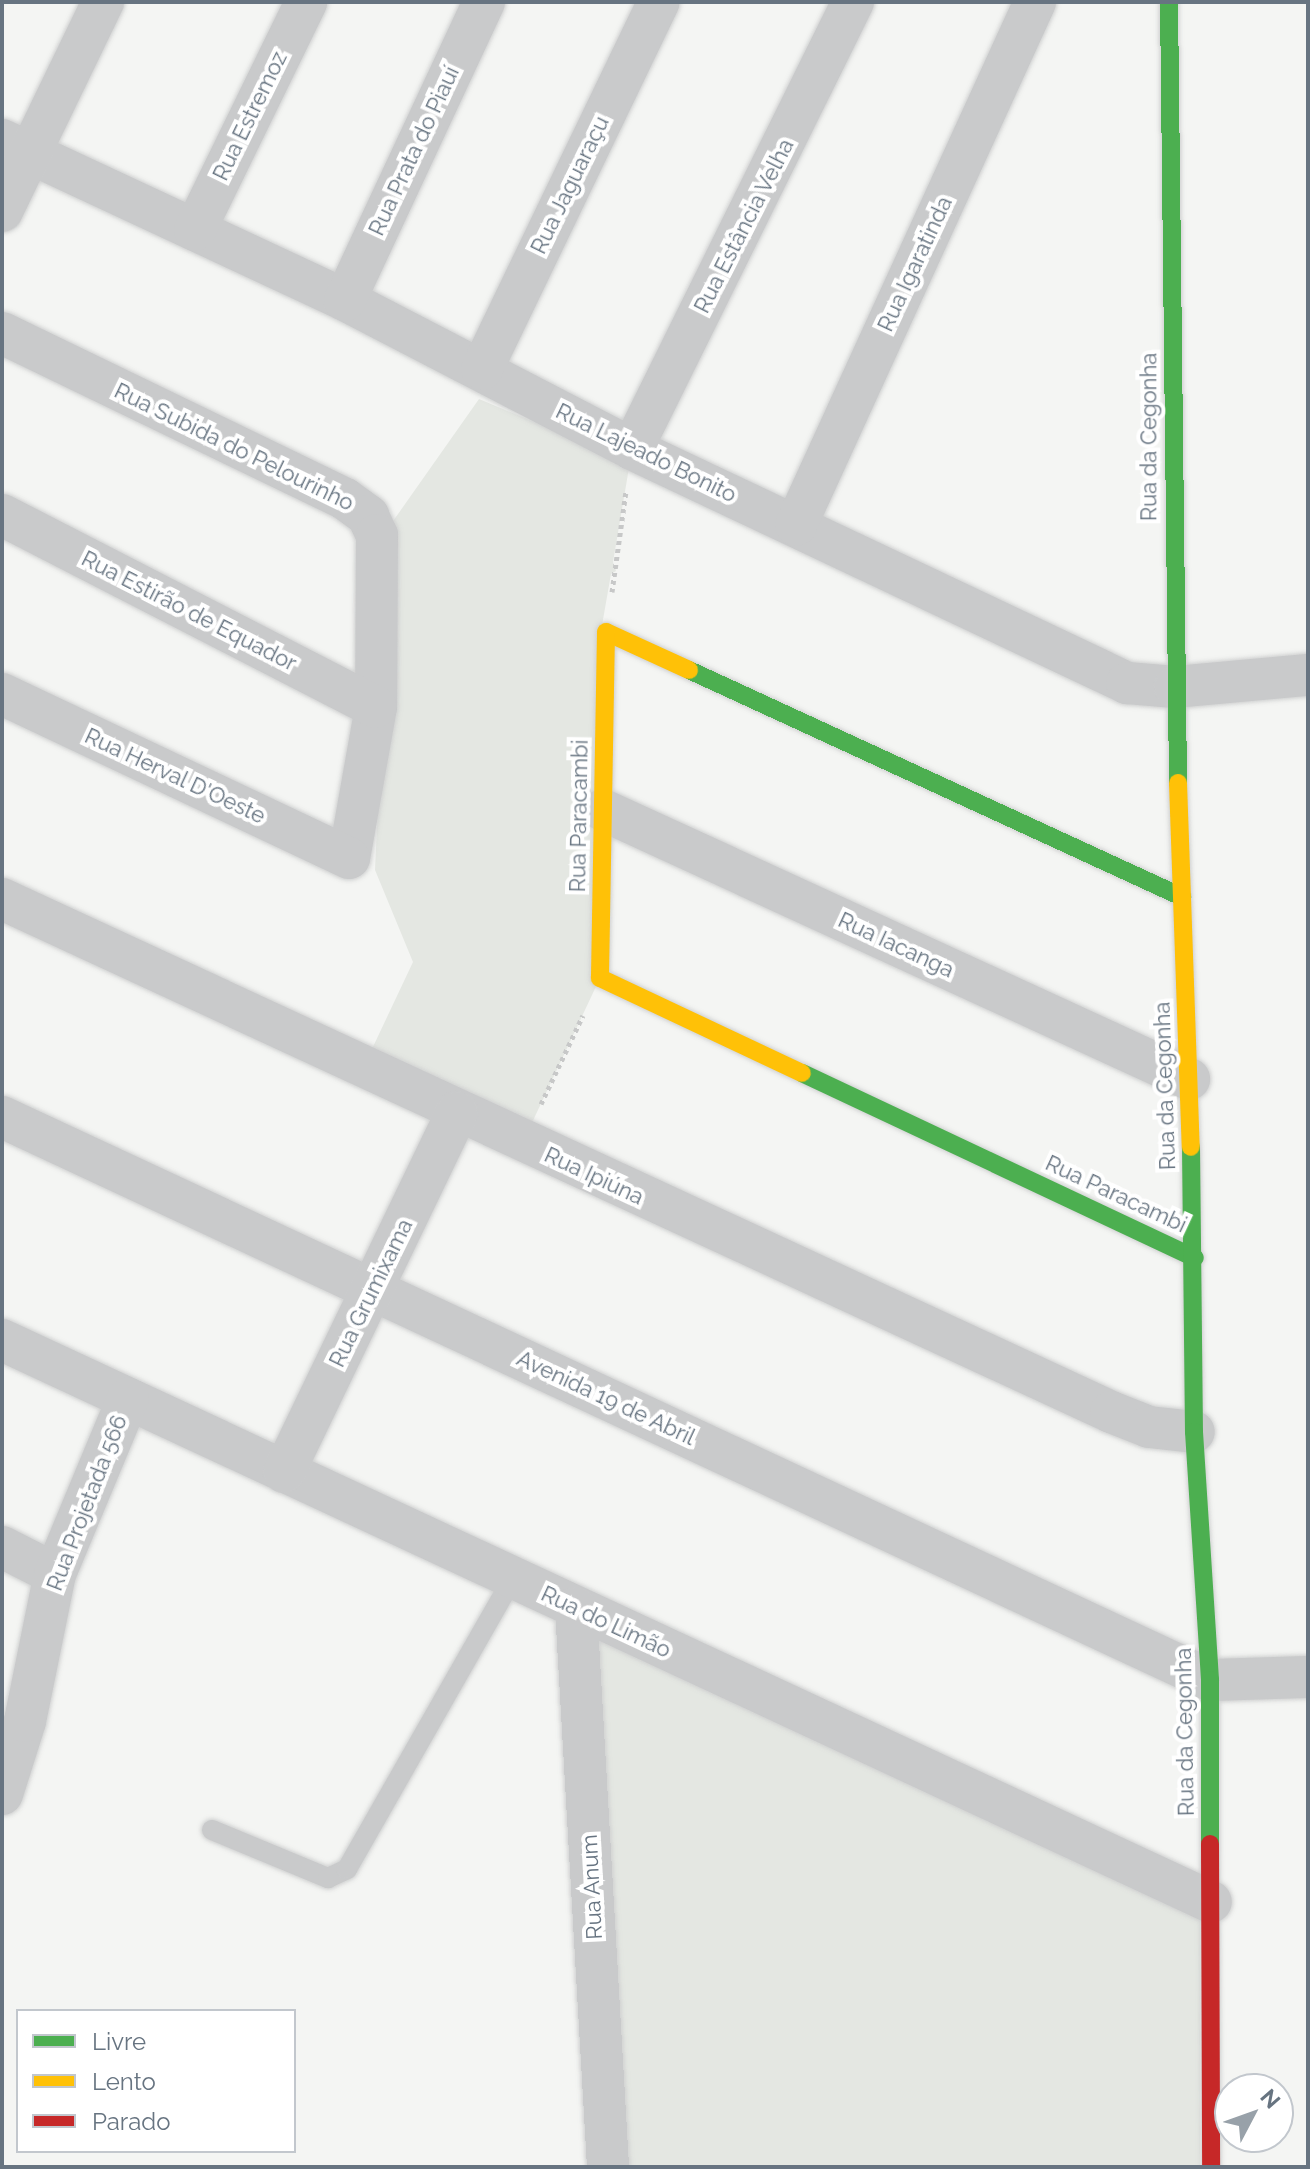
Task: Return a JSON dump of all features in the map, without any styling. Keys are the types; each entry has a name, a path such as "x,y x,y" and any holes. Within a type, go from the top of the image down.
{"street":[{"path":"2,211 16,147 103,2"},
{"name":"Rua Estremoz","path":"195,230 306,2"},
{"name":"Rua Prata do Piauí","path":"345,300 484,2"},
{"name":"Rua Jaguaraçu","path":"482,369 659,2"},
{"name":"Rua Estância Velha","path":"632,449 853,2"},
{"name":"Rua Igaratinda","path":"796,525 1035,2"},
{"name":"Rua da Cegonha","path":"1169,2 1175,687 1195,1258 1194,1432 1210,1680 1211,2167"},
{"name":"Rua Lajeado Bonito","path":"16,147 345,300 632,449 1085,666 1127,683 1175,687 1308,675"},
{"name":"Rua Subida do Pelourinho","path":"2,333 345,499 368,516 377,535 376,707 349,858"},
{"name":"Rua Estirão de Equador","path":"2,515 376,707"},
{"path":"606,632 1182,897"},
{"name":"Rua Paracambi","path":"606,632 600,978 1195,1258"},
{"name":"Rua Herval D'Oeste","path":"2,694 349,858"},
{"name":"Rua Iacanga","path":"603,810 1189,1079"},
{"name":"Rua Ipiúna","path":"2,899 522,1144 1111,1412 1149,1427 1194,1432"},
{"name":"Rua Grumixama","path":"284,1472 457,1113"},
{"name":"Avenida 19 de Abril","path":"2,1117 1210,1680"},
{"name":"Rua do Limão","path":"2,1340 1211,1902"},
{"name":"Rua Projetada 566","path":"2,1794 14,1716 55,1574 128,1399"},
{"path":"2,1547 55,1574"},
{"name":"Rua Anum","path":"576,1608 608,2167"},
{"path":"1210,1680 1308,1677"}],"lane":[{"path":"212,1830 328,1878 347,1869 513,1578"}],"path":[{"path":"606,632 632,449"},
{"path":"522,1144 600,978"}],"shaded area":[{"path":"479,399 630,462 613,562 616,571 611,574 601,631 600,978 522,1144 363,1068 413,962 375,870 391,524"},
{"path":"589,1625 1200,1906 1200,2167 617,2167"}],"traffic: fast":[{"path":"1169,2 1178,783"},
{"path":"689,670 1182,897"},
{"path":"802,1073 1195,1258"},
{"path":"1191,1147 1194,1432 1210,1680 1210,1844"}],"traffic: slow":[{"path":"689,670 606,632 600,978 802,1073"},
{"path":"1178,783 1191,1147"}],"traffic: jam":[{"path":"1210,1844 1211,2167"}]}
